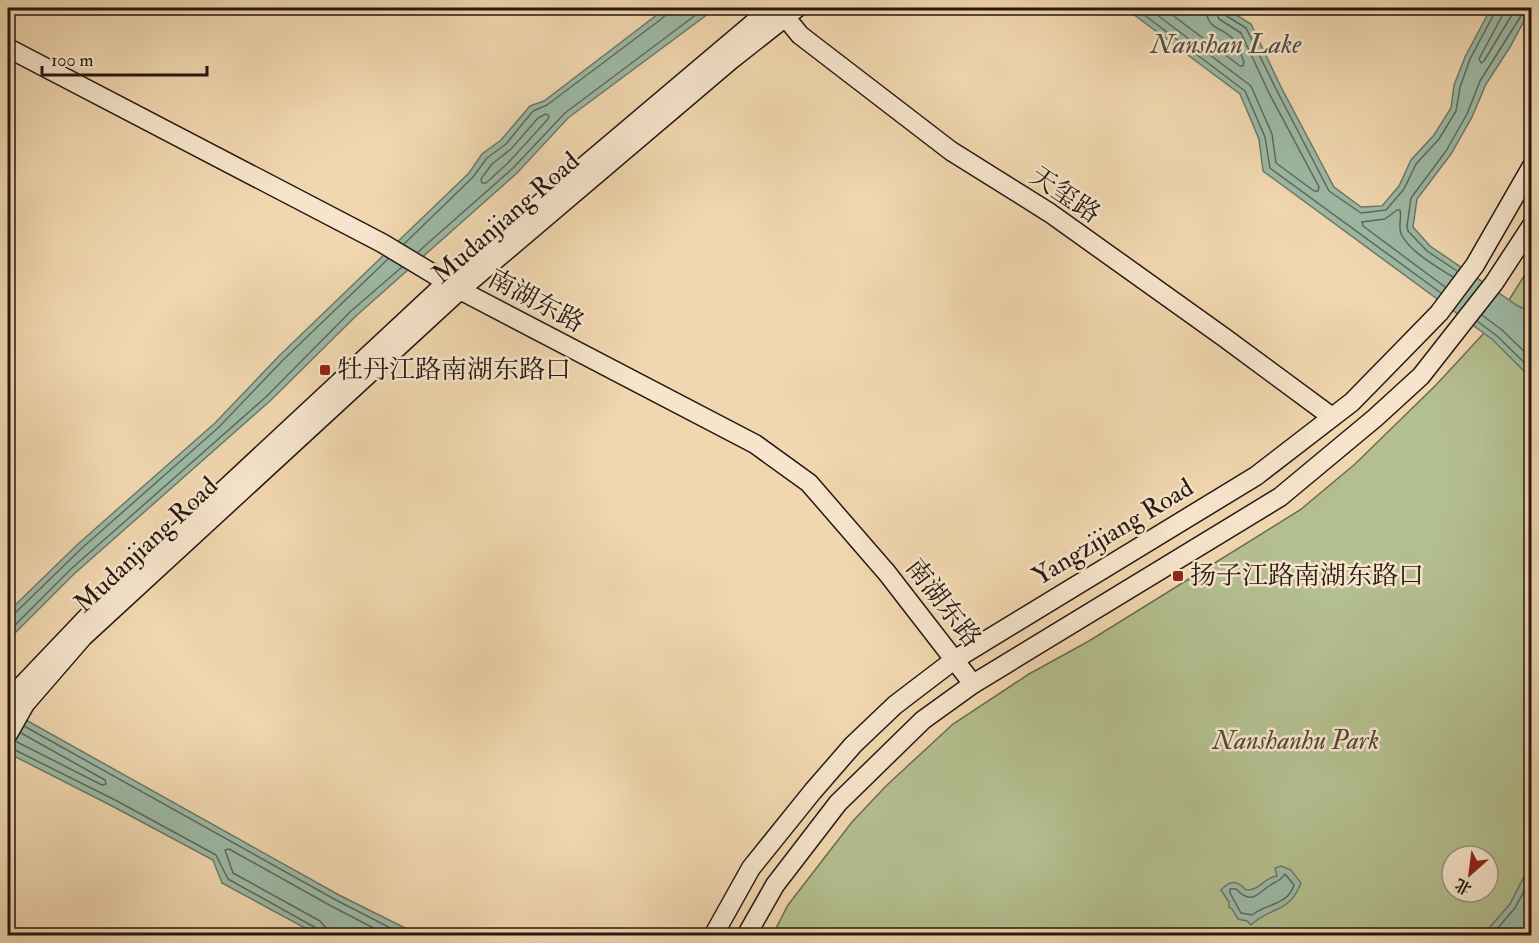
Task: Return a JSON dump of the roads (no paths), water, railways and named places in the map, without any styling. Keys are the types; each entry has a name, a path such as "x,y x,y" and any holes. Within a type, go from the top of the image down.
{"street":[{"name":"Mudanjiang Road","path":"8,734 15,701 454,286 731,60 783,10"},
{"name":"天玺路","path":"783,10 800,35 951,151 1050,213 1332,417"},
{"name":"南湖东路","path":"8,48 382,243 454,286 755,444 809,483 887,573 973,684"},
{"name":"Yangzijiang Road","path":"713,936 751,868 813,790 853,745 895,705 954,660 1256,476 1352,402 1439,313 1475,265 1532,166"},
{"path":"746,936 775,885 838,803 923,720 973,684 1280,497 1375,418 1421,376 1494,283 1532,225"}],"water":[{"path":"666,8 716,8 568,118 517,173 356,316 270,401 74,574 8,640 8,612 78,544 215,423 279,356 469,173 482,154 501,140 530,106 544,101"},
{"name":"Nanshan Lake","path":"1125,8 1225,8 1251,24 1281,87 1334,187 1361,207 1382,206 1399,186 1411,160 1434,135 1451,108 1454,85 1465,57 1491,8 1531,8 1510,47 1486,84 1472,117 1451,154 1417,199 1413,227 1430,246 1518,306 1531,312 1531,378 1493,340 1263,171 1259,139 1240,94"},
{"path":"8,710 339,895 419,935 318,935 222,883 213,860 8,753"},
{"path":"1531,863 1531,935 1483,935 1510,904"},
{"path":"1281,866 1291,870 1301,883 1291,900 1251,925 1247,921 1238,919 1221,890 1227,884 1234,882 1246,890 1251,890 1277,876 1275,868"}],"place":[{"name":"牡丹江路南湖东路口","path":"325,370"},
{"name":"扬子江路南湖东路口","path":"1178,576"}],"park label":[{"name":"Nanshanhu Park","path":"1296,741"}]}
